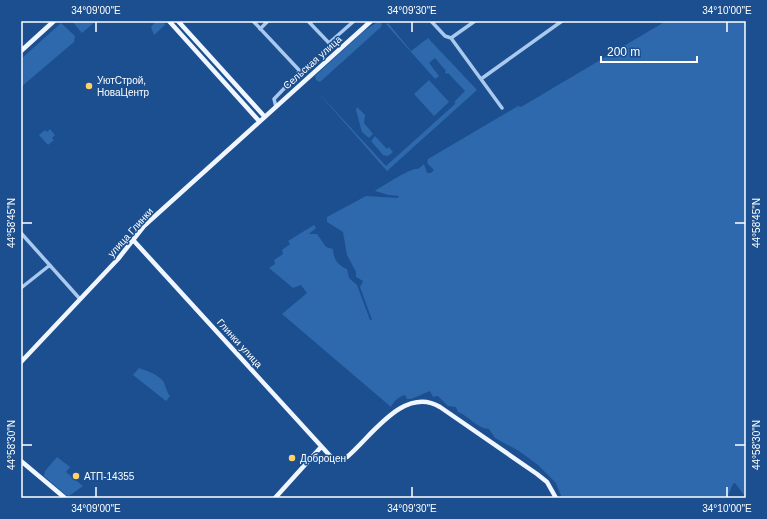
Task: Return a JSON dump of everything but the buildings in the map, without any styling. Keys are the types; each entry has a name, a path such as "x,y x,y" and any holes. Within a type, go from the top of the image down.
{"main road":[{"path":"21,51 54,21"},
{"path":"169,21 259,121"},
{"path":"178,21 264,116"},
{"name":"Сельская улица","path":"264,116 371,21"},
{"name":"улица Глинки","path":"21,362 134,241 144,226 264,116"},
{"name":"Глинки улица","path":"134,241 320,447 332,458 339,460 347,457 397,410 413,402 426,402 440,407 537,474 547,482 556,498"},
{"path":"275,498 320,447"},
{"path":"21,461 65,498"}],"street":[{"path":"253,21 299,70 298,74 274,99 276,106"},
{"path":"260,29 268,21"},
{"path":"308,21 329,43 354,21"},
{"path":"431,21 445,36 451,38 502,108"},
{"path":"451,38 475,21"},
{"path":"481,79 562,21"},
{"path":"21,233 80,299"},
{"path":"21,288 50,265"}],"shaded area":[{"path":"72,21 96,21 82,33"},
{"path":"156,21 164,21 165,25 154,35 151,27"},
{"path":"379,21 382,24 381,27 320,82 316,80 315,76 364,31"},
{"path":"666,21 707,21 712,23 715,21 746,21 746,498 735,483 733,484 727,498 562,498 556,483 538,465 519,451 495,438 489,429 476,424 458,412 456,407 448,406 438,396 433,397 430,391 411,399 407,399 405,395 396,400 391,407 282,314 307,293 301,285 293,288 269,268 275,264 274,260 283,254 282,250 290,244 288,241 314,225 316,228 309,234 317,234 326,247 333,249 334,256 337,261 341,266 347,269 349,278 357,285 370,320 372,320 360,287 363,281 356,277 356,272 347,255 343,232 327,222 327,217 366,196 398,198 399,196 375,191 404,174 418,169 424,164 427,173 431,173 434,170 427,163 428,159 518,106 521,107"},
{"path":"61,23 75,36 74,42 21,87 21,59"},
{"path":"388,23 411,51 428,38 477,90 387,171 315,89 386,166 455,104 455,101 465,91 448,73 446,74 446,71 435,58 429,63 439,76 435,79 386,24"},
{"path":"429,80 449,102 434,116 414,94"},
{"path":"357,107 365,115 364,123 373,134 369,138 362,132 356,110"},
{"path":"50,129 55,135 52,138 54,140 48,145 39,135 45,130 47,132"},
{"path":"375,136 387,149 389,147 393,152 388,156 383,155 371,141"},
{"path":"139,368 155,375 163,381 170,396 166,401 133,375"},
{"path":"57,457 70,467 66,472 83,486 69,496 44,476 45,471"}],"place":[{"name":"УютСтрой, НоваЦентр","path":"89,86"},
{"name":"Доброцен","path":"292,458"},
{"name":"АТП-14355","path":"76,476"}]}
